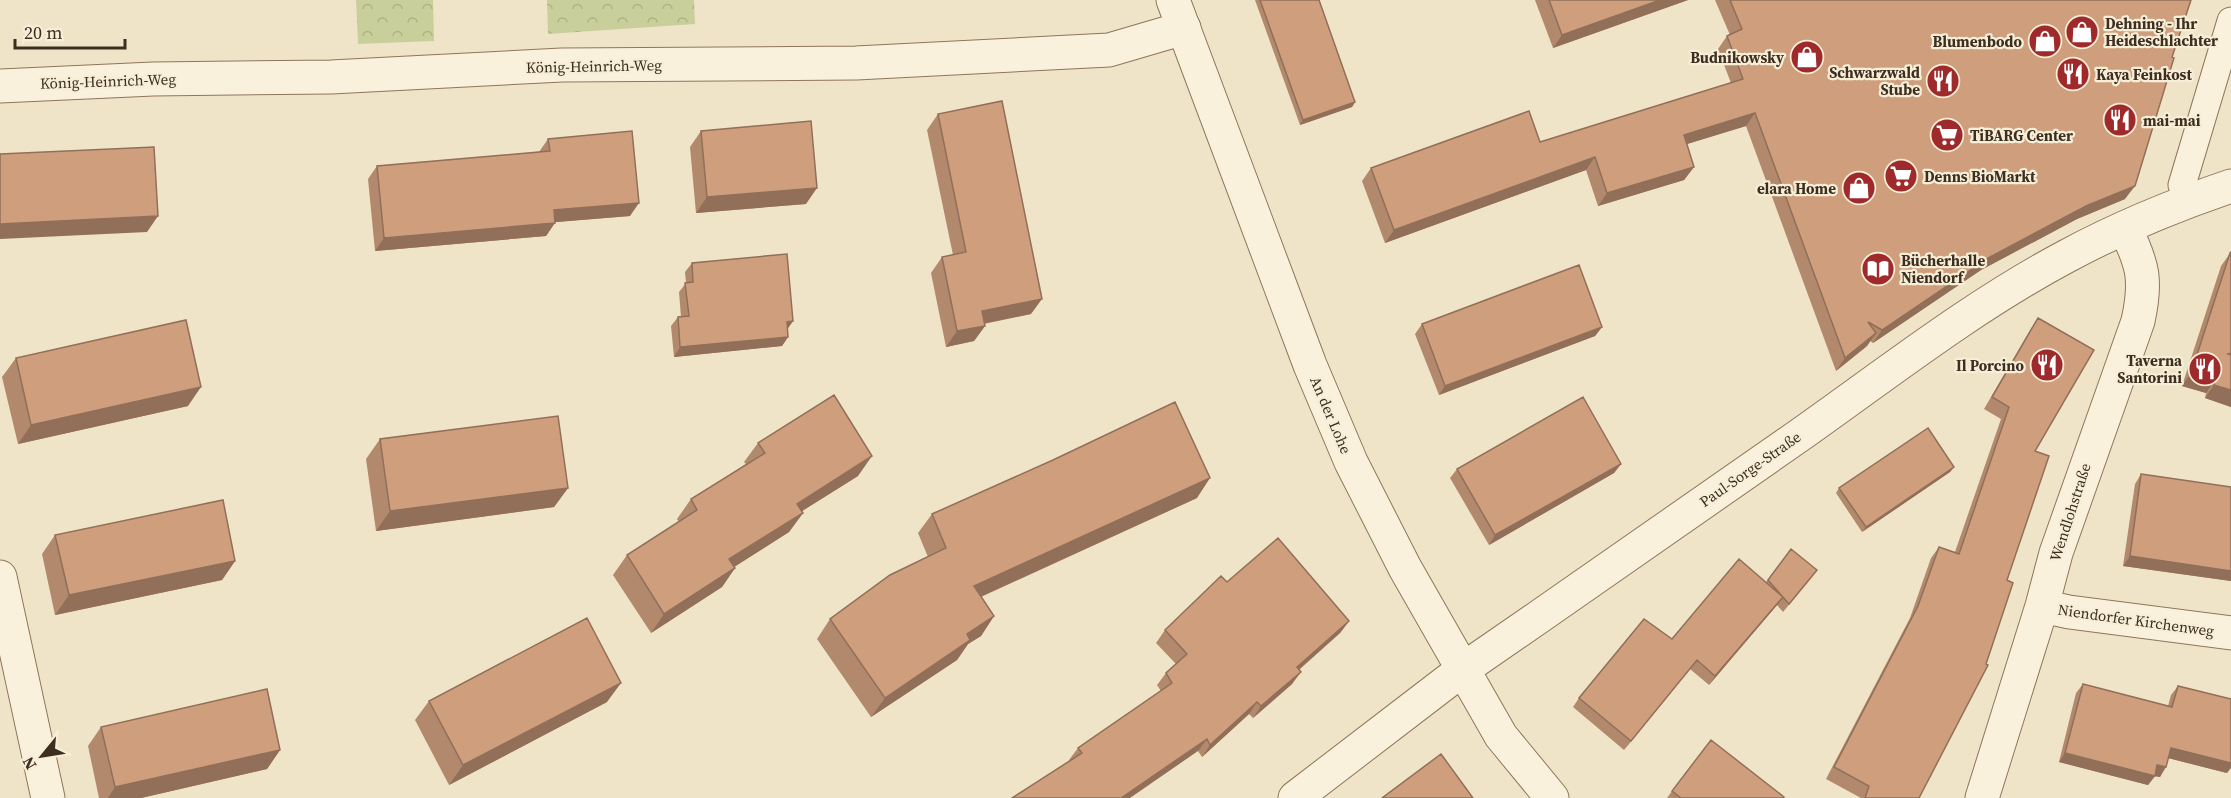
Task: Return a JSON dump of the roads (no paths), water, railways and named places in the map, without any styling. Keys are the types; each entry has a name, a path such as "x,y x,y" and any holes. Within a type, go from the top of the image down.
{"street":[{"name":"König-Heinrich-Weg","path":"0,86 153,78 331,77 562,65 856,63 1086,52 1109,50 1179,14"},
{"name":"An der Lohe","path":"1179,14 1310,365 1351,462 1405,568 1501,736 1552,798"},
{"path":"2188,200 2182,185 2231,21"},
{"name":"Paul-Sorge-Straße","path":"1295,798 1462,670 1555,608 1663,529 1904,360 2002,295 2067,255 2188,200 2231,186"},
{"name":"Wendlohstraße","path":"1982,798 2042,606 2059,543 2138,321 2143,299 2143,272 2126,228"},
{"path":"0,577 48,798"},
{"name":"Niendorfer Kirchenweg","path":"2042,606 2069,612 2231,633"}],"place":[{"name":"Dehning - Ihr Heideschlachter","path":"2082,32"},
{"name":"Blumenbodo","path":"2045,41"},
{"name":"Budnikowsky","path":"1807,57"},
{"name":"Kaya Feinkost","path":"2073,74"},
{"name":"Schwarzwald Stube","path":"1943,81"},
{"name":"mai-mai","path":"2120,120"},
{"name":"TiBARG Center","path":"1947,135"},
{"name":"Denns BioMarkt","path":"1901,176"},
{"name":"elara Home","path":"1859,188"},
{"name":"Bücherhalle Niendorf","path":"1878,269"},
{"name":"Il Porcino","path":"2047,365"},
{"name":"Taverna Santorini","path":"2205,369"}]}
